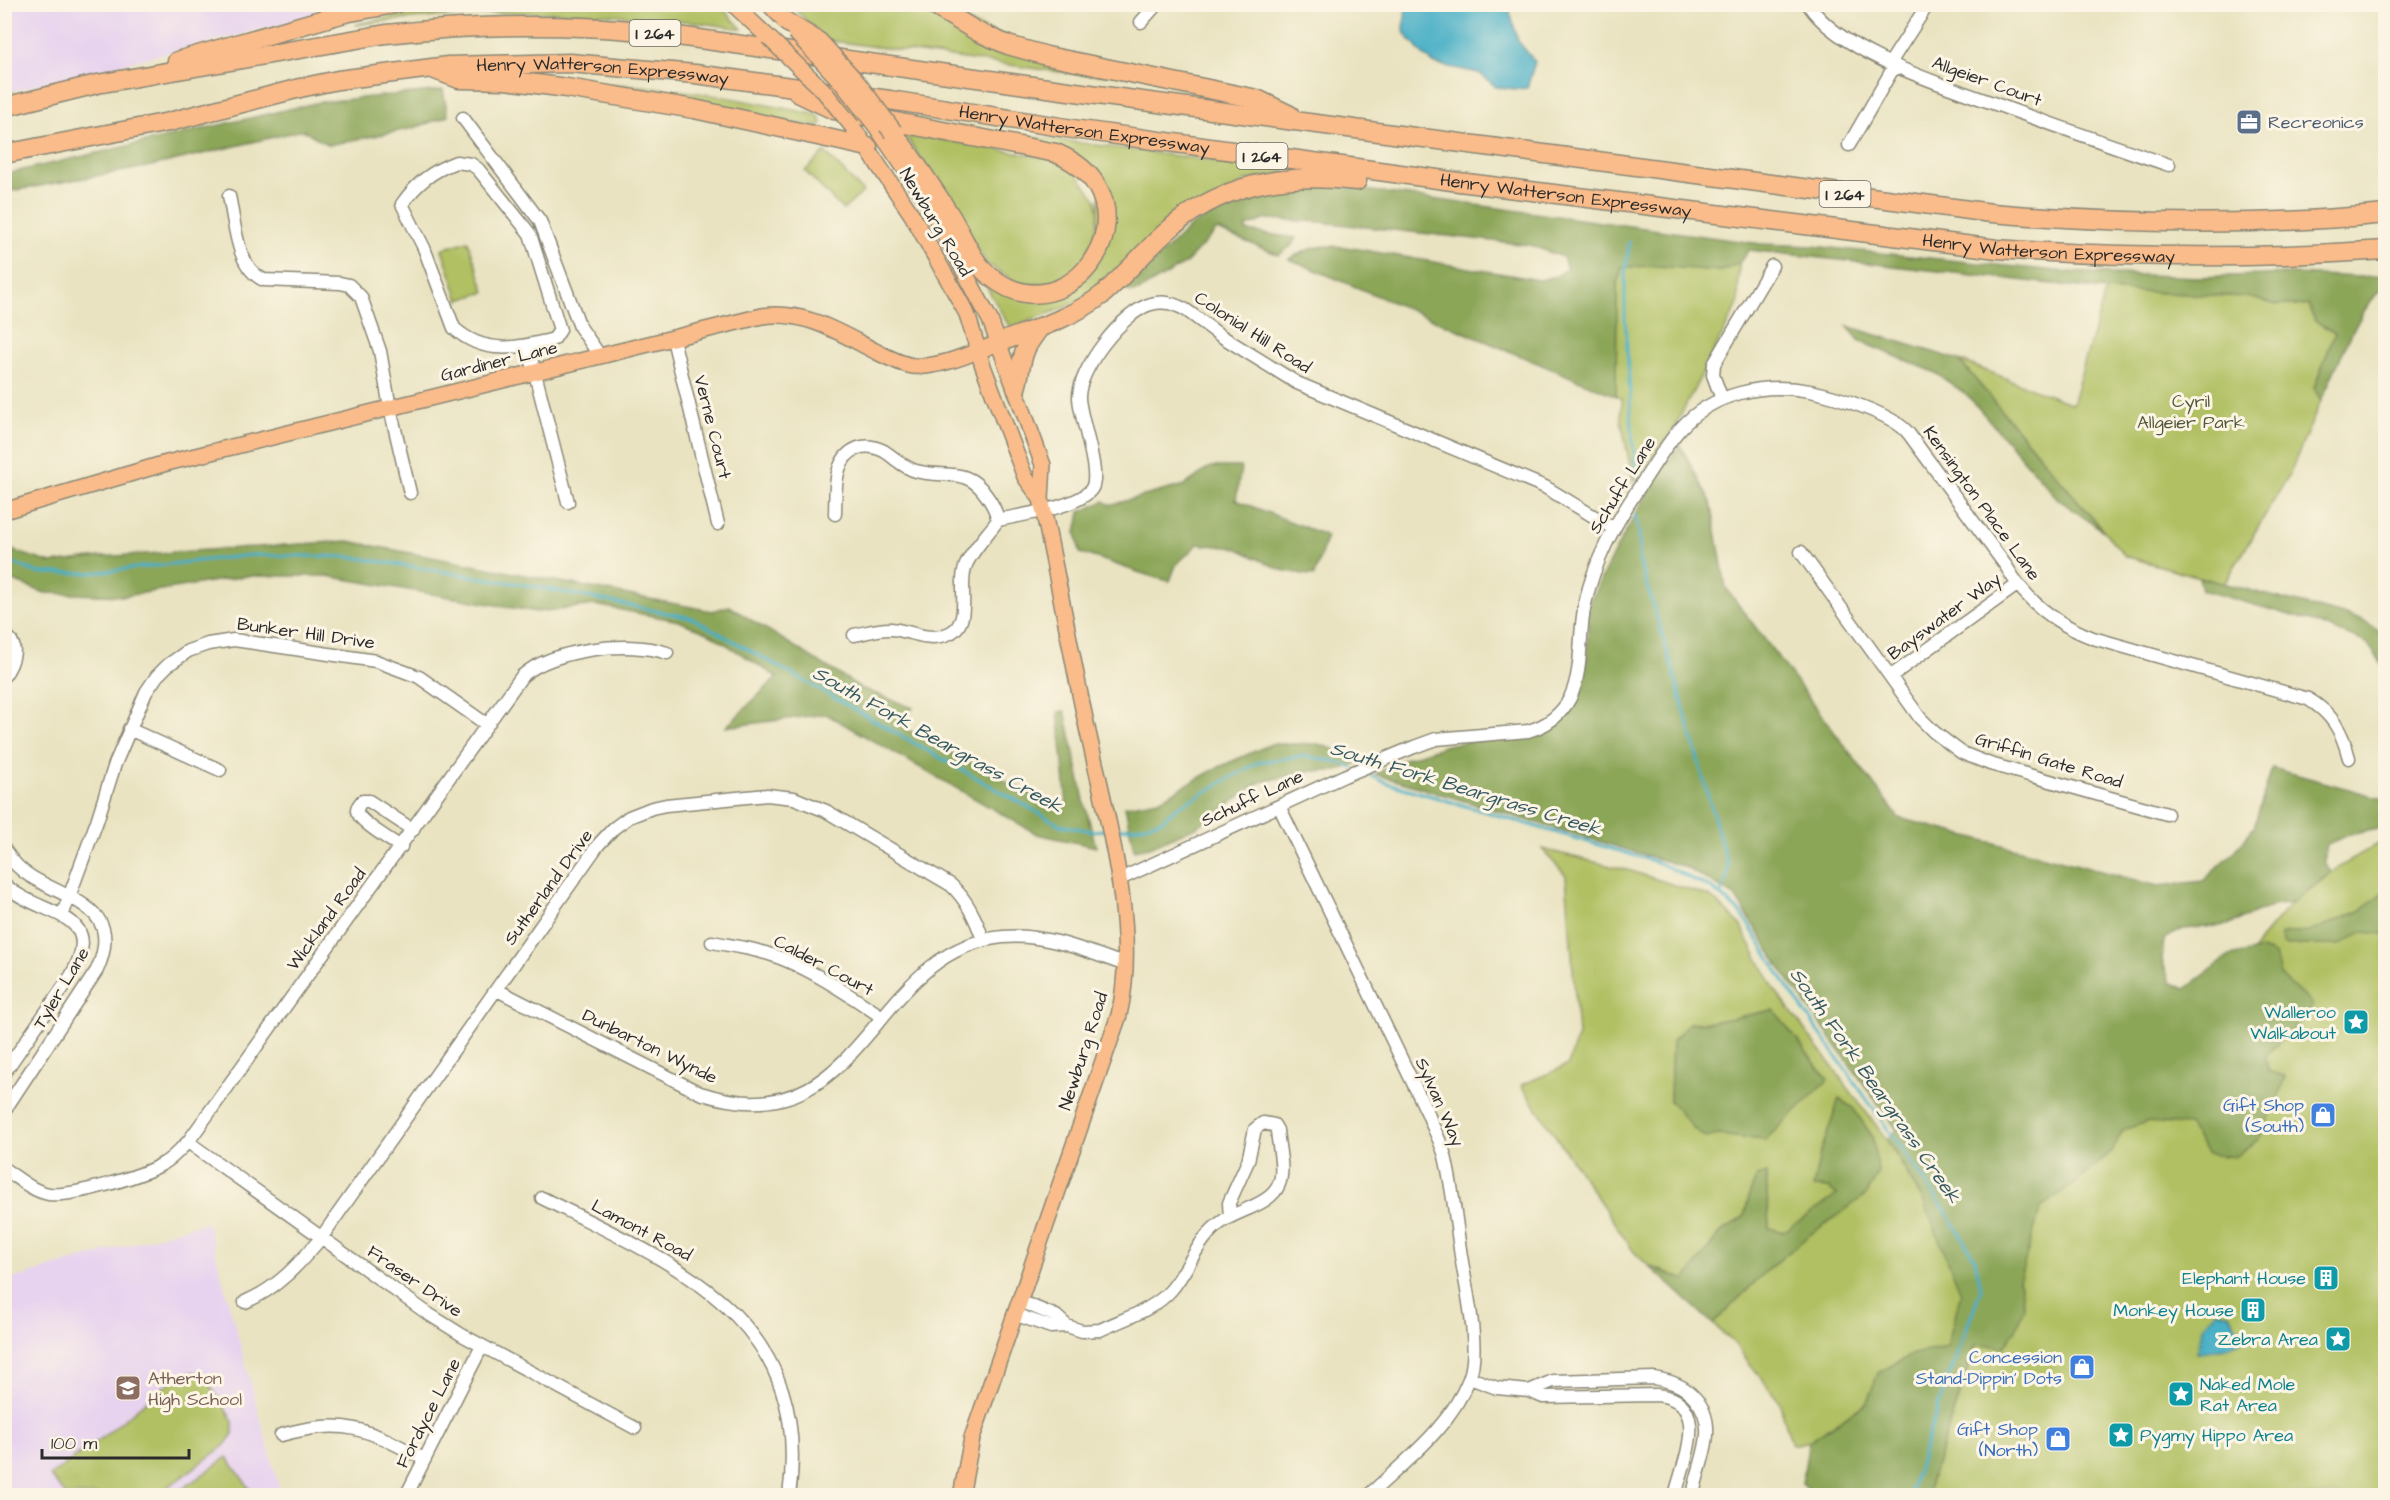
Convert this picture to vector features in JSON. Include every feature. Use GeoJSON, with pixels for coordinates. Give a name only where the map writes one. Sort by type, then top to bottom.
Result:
{"type":"FeatureCollection","features":[{"type":"Feature","properties":{"kind":"highway"},"geometry":{"type":"LineString","coordinates":[[97,84],[345,13],[396,4]]}},
{"type":"Feature","properties":{"kind":"highway"},"geometry":{"type":"LineString","coordinates":[[931,4],[978,32],[1008,45],[1047,56],[1257,99],[1308,123]]}},
{"type":"Feature","properties":{"kind":"highway"},"geometry":{"type":"LineString","coordinates":[[780,85],[834,110],[1045,151],[1068,159],[1082,167],[1100,191],[1104,202],[1106,213],[1104,237],[1094,261],[1077,279],[1055,290],[1030,292],[999,283],[976,261],[951,216],[893,132],[856,84],[819,42],[785,21]]}},
{"type":"Feature","properties":{"kind":"highway","name":"Henry Watterson Expressway"},"geometry":{"type":"LineString","coordinates":[[4,107],[97,84],[386,34],[566,26],[642,31],[1308,123],[1992,213],[2105,221],[2237,223],[2385,214]]}},
{"type":"Feature","properties":{"kind":"highway","name":"Henry Watterson Expressway"},"geometry":{"type":"LineString","coordinates":[[4,154],[169,122],[300,88],[428,68],[480,64],[570,63],[653,69],[780,85],[1073,129],[1459,182],[1985,248],[2187,258],[2385,250]]}},
{"type":"Feature","properties":{"kind":"highway"},"geometry":{"type":"LineString","coordinates":[[428,68],[459,79],[504,80],[567,88],[694,109],[868,147]]}},
{"type":"Feature","properties":{"kind":"highway"},"geometry":{"type":"LineString","coordinates":[[998,343],[1069,314],[1100,296],[1164,234],[1193,212],[1244,188],[1277,179],[1312,177],[1432,190],[1459,182]]}},
{"type":"Feature","properties":{"kind":"highway"},"geometry":{"type":"LineString","coordinates":[[1016,388],[1026,349],[1040,327]]}},
{"type":"Feature","properties":{"kind":"main road","name":"Newburg Road"},"geometry":{"type":"LineString","coordinates":[[733,4],[823,90],[868,147],[912,215],[966,314],[1024,477],[1042,505]]}},
{"type":"Feature","properties":{"kind":"main road","name":"Newburg Road"},"geometry":{"type":"LineString","coordinates":[[769,4],[842,83],[875,125],[939,221],[974,285],[990,320],[1042,465],[1042,505],[1112,848],[1126,932],[1126,964],[1119,1015],[972,1438],[961,1496]]}},
{"type":"Feature","properties":{"kind":"main road","name":"Gardiner Lane"},"geometry":{"type":"LineString","coordinates":[[4,511],[163,464],[762,316],[783,315],[819,323],[887,357],[912,366],[938,364],[998,343]]}},
{"type":"Feature","properties":{"kind":"street"},"geometry":{"type":"LineString","coordinates":[[1141,22],[1157,4]]}},
{"type":"Feature","properties":{"kind":"street","name":"Allgeier Court"},"geometry":{"type":"LineString","coordinates":[[1808,4],[1818,18],[1834,33],[1892,64],[2169,165]]}},
{"type":"Feature","properties":{"kind":"street"},"geometry":{"type":"LineString","coordinates":[[1849,145],[1892,64],[1928,4]]}},
{"type":"Feature","properties":{"kind":"street"},"geometry":{"type":"LineString","coordinates":[[463,118],[540,221],[580,327],[600,356]]}},
{"type":"Feature","properties":{"kind":"street"},"geometry":{"type":"LineString","coordinates":[[456,162],[471,164],[478,169],[530,234],[560,330],[555,339],[528,346],[492,348],[465,337],[454,328],[424,248],[402,204],[416,185],[438,169],[456,162]]}},
{"type":"Feature","properties":{"kind":"street"},"geometry":{"type":"LineString","coordinates":[[229,196],[242,255],[252,272],[258,277],[264,280],[340,283],[349,285],[361,297],[380,351],[390,408],[410,493]]}},
{"type":"Feature","properties":{"kind":"street"},"geometry":{"type":"LineString","coordinates":[[1722,399],[1713,375],[1714,364],[1772,266]]}},
{"type":"Feature","properties":{"kind":"street","name":"Colonial Hill Road"},"geometry":{"type":"LineString","coordinates":[[998,520],[1042,505],[1080,499],[1091,489],[1095,472],[1080,408],[1081,380],[1094,356],[1130,315],[1142,307],[1159,302],[1177,305],[1186,310],[1258,361],[1309,389],[1531,481],[1564,497],[1613,528]]}},
{"type":"Feature","properties":{"kind":"street","name":"Verne Court"},"geometry":{"type":"LineString","coordinates":[[673,339],[718,524]]}},
{"type":"Feature","properties":{"kind":"street"},"geometry":{"type":"LineString","coordinates":[[528,346],[568,502]]}},
{"type":"Feature","properties":{"kind":"street","name":"Kensington Place Lane"},"geometry":{"type":"LineString","coordinates":[[1722,399],[1763,388],[1797,389],[1826,395],[1892,419],[1909,434],[2006,566],[2017,585],[2051,617],[2078,633],[2308,699],[2330,715],[2342,735],[2349,758]]}},
{"type":"Feature","properties":{"kind":"street","name":"Schuff Lane"},"geometry":{"type":"LineString","coordinates":[[1118,880],[1344,776],[1436,739],[1528,731],[1545,724],[1559,713],[1570,698],[1574,687],[1580,658],[1585,603],[1613,528],[1682,427],[1706,408],[1722,399]]}},
{"type":"Feature","properties":{"kind":"street"},"geometry":{"type":"LineString","coordinates":[[835,514],[838,469],[842,461],[854,450],[869,447],[884,451],[915,471],[969,478],[981,486],[996,510],[998,520],[965,567],[962,586],[963,616],[955,629],[939,637],[888,629],[854,634]]}},
{"type":"Feature","properties":{"kind":"street","name":"Griffin Gate Road"},"geometry":{"type":"LineString","coordinates":[[1801,552],[1920,718],[1962,753],[1990,764],[2167,814]]}},
{"type":"Feature","properties":{"kind":"street","name":"Bayswater Way"},"geometry":{"type":"LineString","coordinates":[[1892,676],[2017,585]]}},
{"type":"Feature","properties":{"kind":"street"},"geometry":{"type":"LineString","coordinates":[[4,634],[14,643],[15,650],[9,669],[4,676]]}},
{"type":"Feature","properties":{"kind":"street","name":"Bunker Hill Drive"},"geometry":{"type":"LineString","coordinates":[[62,916],[97,822],[115,764],[151,684],[168,665],[198,647],[234,640],[351,656],[391,665],[438,689],[486,724]]}},
{"type":"Feature","properties":{"kind":"street","name":"Wickland Road"},"geometry":{"type":"LineString","coordinates":[[4,1170],[40,1192],[56,1194],[116,1181],[144,1172],[167,1161],[188,1142],[522,676],[537,664],[565,654],[643,646],[667,653]]}},
{"type":"Feature","properties":{"kind":"street"},"geometry":{"type":"LineString","coordinates":[[129,729],[219,770]]}},
{"type":"Feature","properties":{"kind":"street","name":"Sutherland Drive"},"geometry":{"type":"LineString","coordinates":[[245,1302],[259,1296],[286,1277],[321,1238],[598,845],[624,820],[652,807],[767,795],[794,798],[826,811],[941,878],[965,900],[976,918],[983,940]]}},
{"type":"Feature","properties":{"kind":"street"},"geometry":{"type":"LineString","coordinates":[[401,847],[358,815],[359,804],[362,801],[369,801],[413,830]]}},
{"type":"Feature","properties":{"kind":"street","name":"Sylvan Way"},"geometry":{"type":"LineString","coordinates":[[1279,806],[1428,1114],[1444,1153],[1450,1177],[1471,1324],[1473,1356],[1470,1378]]}},
{"type":"Feature","properties":{"kind":"street","name":"Tyler Lane"},"geometry":{"type":"LineString","coordinates":[[4,849],[13,862],[28,876],[70,896],[94,913],[104,932],[105,950],[98,970],[89,985],[4,1111]]}},
{"type":"Feature","properties":{"kind":"street","name":"Tyler Lane"},"geometry":{"type":"LineString","coordinates":[[4,884],[21,897],[76,925],[83,939],[77,966],[6,1069]]}},
{"type":"Feature","properties":{"kind":"street","name":"Dunbarton Wynde"},"geometry":{"type":"LineString","coordinates":[[497,990],[686,1087],[714,1097],[741,1102],[784,1097],[822,1081],[844,1062],[914,980],[950,953],[983,940],[1009,937],[1035,938],[1058,942],[1126,964]]}},
{"type":"Feature","properties":{"kind":"street","name":"Calder Court"},"geometry":{"type":"LineString","coordinates":[[712,942],[759,951],[784,960],[882,1017]]}},
{"type":"Feature","properties":{"kind":"street"},"geometry":{"type":"LineString","coordinates":[[6,1069],[25,1080]]}},
{"type":"Feature","properties":{"kind":"street"},"geometry":{"type":"LineString","coordinates":[[1016,1308],[1050,1327],[1067,1326],[1082,1331],[1100,1330],[1161,1299],[1172,1289],[1209,1232],[1230,1216],[1265,1200],[1275,1192],[1281,1176],[1277,1130],[1274,1125],[1263,1123],[1255,1129],[1248,1161],[1229,1203],[1230,1216]]}},
{"type":"Feature","properties":{"kind":"street","name":"Fraser Drive"},"geometry":{"type":"LineString","coordinates":[[188,1142],[427,1313],[482,1346],[636,1428]]}},
{"type":"Feature","properties":{"kind":"street","name":"Lamont Road"},"geometry":{"type":"LineString","coordinates":[[542,1198],[677,1267],[722,1302],[747,1328],[775,1371],[785,1398],[790,1431],[789,1496]]}},
{"type":"Feature","properties":{"kind":"street","name":"Fordyce Lane"},"geometry":{"type":"LineString","coordinates":[[406,1496],[482,1346]]}},
{"type":"Feature","properties":{"kind":"street"},"geometry":{"type":"LineString","coordinates":[[1368,1496],[1439,1430],[1470,1378],[1497,1388],[1529,1391],[1543,1397],[1664,1396],[1677,1403],[1687,1415],[1691,1438],[1675,1496]]}},
{"type":"Feature","properties":{"kind":"street"},"geometry":{"type":"LineString","coordinates":[[1529,1391],[1553,1381],[1654,1378],[1675,1383],[1693,1395],[1704,1411],[1708,1432],[1693,1496]]}},
{"type":"Feature","properties":{"kind":"street"},"geometry":{"type":"LineString","coordinates":[[281,1435],[308,1428],[347,1426],[376,1434],[424,1460]]}},
{"type":"Feature","properties":{"kind":"street"},"geometry":{"type":"LineString","coordinates":[[1687,1452],[1703,1456]]}},
{"type":"Feature","properties":{"kind":"shaded area"},"geometry":{"type":"Polygon","coordinates":[[[5,4],[360,5],[5,93],[5,4]]]}},
{"type":"Feature","properties":{"kind":"shaded area","name":"Atherton High School"},"geometry":{"type":"Polygon","coordinates":[[[207,1222],[281,1495],[5,1496],[5,1281],[207,1222]]]}},
{"type":"Feature","properties":{"kind":"green space"},"geometry":{"type":"Polygon","coordinates":[[[478,5],[719,5],[742,29],[645,17],[549,13],[501,13],[404,19],[356,25],[434,8],[478,5]]]}},
{"type":"Feature","properties":{"kind":"green space"},"geometry":{"type":"Polygon","coordinates":[[[791,5],[923,5],[1106,75],[1060,72],[825,40],[791,5]]]}},
{"type":"Feature","properties":{"kind":"green space"},"geometry":{"type":"Polygon","coordinates":[[[611,84],[689,91],[740,100],[818,115],[822,123],[818,127],[592,85],[611,84]]]}},
{"type":"Feature","properties":{"kind":"green space"},"geometry":{"type":"Polygon","coordinates":[[[443,90],[448,116],[414,128],[329,145],[303,130],[147,167],[5,192],[5,174],[320,102],[443,90]]]}},
{"type":"Feature","properties":{"kind":"green space"},"geometry":{"type":"Polygon","coordinates":[[[904,133],[1048,158],[1075,171],[1097,201],[1099,226],[1080,268],[1051,284],[1019,284],[987,264],[904,133]]]}},
{"type":"Feature","properties":{"kind":"green space"},"geometry":{"type":"Polygon","coordinates":[[[1005,135],[1038,137],[1286,171],[1286,173],[1247,180],[1092,292],[1066,307],[1016,326],[1009,326],[981,277],[1003,291],[1090,275],[1102,184],[1005,135]]]}},
{"type":"Feature","properties":{"kind":"green space"},"geometry":{"type":"Polygon","coordinates":[[[825,152],[863,192],[843,210],[805,171],[825,152]]]}},
{"type":"Feature","properties":{"kind":"green space"},"geometry":{"type":"Polygon","coordinates":[[[1322,184],[1761,244],[1812,246],[2066,272],[2197,277],[2295,274],[2360,277],[2386,275],[2385,287],[2366,307],[2357,322],[2321,401],[2314,388],[2335,333],[2314,320],[2309,305],[2277,305],[2249,297],[2106,290],[1749,250],[1739,263],[1721,271],[1657,266],[1622,267],[1617,284],[1616,396],[1289,259],[1316,247],[1336,246],[1539,280],[1557,276],[1567,269],[1563,257],[1530,245],[1320,222],[1267,219],[1246,227],[1246,231],[1296,238],[1291,246],[1279,255],[1217,230],[1186,263],[1139,291],[1125,290],[1189,227],[1241,198],[1290,186],[1322,184]]]}},
{"type":"Feature","properties":{"kind":"green space"},"geometry":{"type":"Polygon","coordinates":[[[468,241],[485,292],[459,300],[442,249],[468,241]]]}},
{"type":"Feature","properties":{"kind":"green space"},"geometry":{"type":"Polygon","coordinates":[[[1739,263],[1738,304],[1672,432],[1633,481],[1621,420],[1622,399],[1616,396],[1617,284],[1622,267],[1657,266],[1721,271],[1739,263]]]}},
{"type":"Feature","properties":{"kind":"green space","name":"Cyril Allgeier Park"},"geometry":{"type":"Polygon","coordinates":[[[2106,290],[2249,297],[2277,305],[2309,305],[2314,320],[2335,333],[2314,388],[2321,401],[2289,475],[2224,584],[2125,556],[1959,360],[2072,404],[2106,290]]]}},
{"type":"Feature","properties":{"kind":"green space"},"geometry":{"type":"Polygon","coordinates":[[[1847,326],[1959,360],[2103,531],[2058,499],[1967,395],[1934,372],[1861,342],[1847,326]]]}},
{"type":"Feature","properties":{"kind":"green space"},"geometry":{"type":"Polygon","coordinates":[[[1680,445],[1711,502],[1726,588],[1899,818],[2158,886],[2203,881],[2236,850],[2254,827],[2272,768],[2385,799],[2386,823],[2378,829],[2349,835],[2327,844],[2324,862],[2331,872],[2293,903],[2272,906],[2228,925],[2183,929],[2164,939],[2162,960],[2170,982],[2185,989],[2230,956],[2262,949],[2275,954],[2280,975],[2313,1005],[2304,1018],[2266,1057],[2268,1071],[2285,1076],[2279,1096],[2259,1139],[2236,1157],[2208,1154],[2188,1125],[2146,1122],[2123,1130],[2112,1151],[2080,1180],[2041,1207],[2019,1281],[2024,1307],[2016,1329],[2004,1347],[1975,1345],[1926,1495],[1827,1495],[1810,1491],[1802,1483],[1809,1441],[1867,1403],[1878,1373],[1911,1355],[1947,1347],[1961,1293],[1923,1200],[1887,1140],[1897,1130],[1785,975],[1735,896],[1685,867],[1375,774],[1405,759],[1447,745],[1483,739],[1529,738],[1558,726],[1575,704],[1587,655],[1589,603],[1653,483],[1680,445]]]}},
{"type":"Feature","properties":{"kind":"green space"},"geometry":{"type":"Polygon","coordinates":[[[1210,467],[1241,467],[1236,500],[1327,536],[1314,576],[1281,570],[1236,548],[1198,544],[1176,565],[1170,581],[1080,553],[1076,533],[1080,512],[1104,501],[1110,505],[1185,485],[1210,467]]]}},
{"type":"Feature","properties":{"kind":"green space"},"geometry":{"type":"Polygon","coordinates":[[[348,541],[712,611],[729,606],[861,688],[913,708],[903,717],[908,730],[1059,809],[1067,805],[1058,712],[1065,711],[1096,847],[1037,834],[826,714],[726,727],[777,677],[712,635],[679,621],[595,605],[537,612],[327,576],[247,576],[125,596],[45,593],[5,578],[5,548],[51,563],[100,557],[348,541]]]}},
{"type":"Feature","properties":{"kind":"green space"},"geometry":{"type":"Polygon","coordinates":[[[2199,577],[2363,620],[2385,636],[2385,668],[2367,643],[2317,623],[2202,590],[2199,577]]]}},
{"type":"Feature","properties":{"kind":"green space"},"geometry":{"type":"Polygon","coordinates":[[[1271,744],[1318,744],[1366,760],[1337,771],[1312,771],[1260,782],[1198,826],[1150,847],[1134,850],[1125,806],[1159,800],[1217,768],[1271,744]]]}},
{"type":"Feature","properties":{"kind":"green space"},"geometry":{"type":"Polygon","coordinates":[[[2385,840],[2385,1495],[1926,1496],[2043,1139],[2235,982],[2259,941],[2288,907],[2341,865],[2385,840]]]}},
{"type":"Feature","properties":{"kind":"green space"},"geometry":{"type":"Polygon","coordinates":[[[1542,849],[1631,871],[1711,897],[1739,923],[1775,990],[1887,1140],[1923,1200],[1962,1293],[1947,1347],[1911,1355],[1878,1373],[1867,1403],[1809,1441],[1792,1445],[1779,1401],[1734,1343],[1713,1324],[1765,1272],[1808,1236],[1867,1194],[1878,1173],[1872,1136],[1853,1108],[1839,1100],[1820,1155],[1814,1186],[1829,1188],[1838,1195],[1812,1215],[1784,1232],[1769,1228],[1766,1175],[1757,1176],[1744,1217],[1721,1232],[1685,1280],[1649,1266],[1634,1252],[1521,1085],[1568,1065],[1578,1035],[1566,876],[1542,849]],[[1774,1010],[1712,1022],[1689,1023],[1672,1042],[1670,1101],[1718,1135],[1765,1140],[1774,1010]]]}},
{"type":"Feature","properties":{"kind":"green space"},"geometry":{"type":"Polygon","coordinates":[[[2385,890],[2385,934],[2362,932],[2339,945],[2284,945],[2280,934],[2309,932],[2360,911],[2385,890]]]}},
{"type":"Feature","properties":{"kind":"green space"},"geometry":{"type":"Polygon","coordinates":[[[1774,1010],[1828,1080],[1765,1140],[1718,1135],[1706,1138],[1694,1129],[1670,1101],[1672,1042],[1689,1023],[1712,1022],[1774,1010]]]}},
{"type":"Feature","properties":{"kind":"green space"},"geometry":{"type":"Polygon","coordinates":[[[1839,1099],[1853,1108],[1872,1136],[1878,1173],[1867,1194],[1808,1236],[1765,1272],[1713,1324],[1649,1266],[1685,1280],[1721,1232],[1744,1217],[1757,1176],[1766,1174],[1769,1228],[1784,1232],[1837,1195],[1829,1188],[1813,1187],[1820,1155],[1839,1099]]]}},
{"type":"Feature","properties":{"kind":"green space"},"geometry":{"type":"Polygon","coordinates":[[[195,1372],[208,1382],[233,1421],[233,1434],[224,1446],[157,1495],[66,1495],[50,1476],[103,1437],[162,1388],[182,1374],[195,1372]]]}},
{"type":"Feature","properties":{"kind":"green space"},"geometry":{"type":"Polygon","coordinates":[[[227,1457],[254,1495],[174,1495],[227,1457]]]}},
{"type":"Feature","properties":{"kind":"water"},"geometry":{"type":"Polygon","coordinates":[[[1406,5],[1508,5],[1518,41],[1535,62],[1527,88],[1496,87],[1479,73],[1435,64],[1422,54],[1404,31],[1406,5]]]}},
{"type":"Feature","properties":{"kind":"water"},"geometry":{"type":"Polygon","coordinates":[[[2217,1311],[2230,1314],[2244,1340],[2226,1348],[2196,1353],[2204,1325],[2217,1311]]]}},
{"type":"Feature","properties":{"kind":"waterway"},"geometry":{"type":"LineString","coordinates":[[1629,242],[1625,277],[1625,317],[1635,475]]}},
{"type":"Feature","properties":{"kind":"waterway"},"geometry":{"type":"LineString","coordinates":[[1635,515],[1639,532],[1640,563],[1673,670],[1728,867],[1726,881],[1720,895]]}},
{"type":"Feature","properties":{"kind":"waterway","name":"South Fork Beargrass Creek"},"geometry":{"type":"LineString","coordinates":[[4,559],[38,573],[90,573],[252,555],[352,557],[532,586],[692,618],[1060,825],[1092,831],[1105,830]]}},
{"type":"Feature","properties":{"kind":"waterway","name":"South Fork Beargrass Creek"},"geometry":{"type":"LineString","coordinates":[[1115,829],[1161,821],[1176,808],[1259,762],[1303,756],[1338,762],[1353,768]]}},
{"type":"Feature","properties":{"kind":"waterway","name":"South Fork Beargrass Creek"},"geometry":{"type":"LineString","coordinates":[[1362,772],[1387,783],[1657,862],[1713,889],[1742,914],[1788,988],[1946,1211],[1975,1259],[1981,1289],[1939,1404],[1909,1496]]}},
{"type":"Feature","properties":{"kind":"place","name":"Recreonics"},"geometry":{"type":"Point","coordinates":[2249,122]}},
{"type":"Feature","properties":{"kind":"place","name":"Walleroo Walkabout"},"geometry":{"type":"Point","coordinates":[2356,1022]}},
{"type":"Feature","properties":{"kind":"place","name":"Gift Shop (South)"},"geometry":{"type":"Point","coordinates":[2323,1115]}},
{"type":"Feature","properties":{"kind":"place","name":"Elephant House"},"geometry":{"type":"Point","coordinates":[2326,1278]}},
{"type":"Feature","properties":{"kind":"place","name":"Monkey House"},"geometry":{"type":"Point","coordinates":[2253,1310]}},
{"type":"Feature","properties":{"kind":"place","name":"Zebra Area"},"geometry":{"type":"Point","coordinates":[2338,1339]}},
{"type":"Feature","properties":{"kind":"place","name":"Concession Stand-Dippin' Dots"},"geometry":{"type":"Point","coordinates":[2082,1367]}},
{"type":"Feature","properties":{"kind":"place","name":"Atherton High School"},"geometry":{"type":"Point","coordinates":[128,1388]}},
{"type":"Feature","properties":{"kind":"place","name":"Naked Mole Rat Area"},"geometry":{"type":"Point","coordinates":[2181,1394]}},
{"type":"Feature","properties":{"kind":"place","name":"Pygmy Hippo Area"},"geometry":{"type":"Point","coordinates":[2121,1435]}},
{"type":"Feature","properties":{"kind":"place","name":"Gift Shop (North)"},"geometry":{"type":"Point","coordinates":[2058,1439]}}]}
